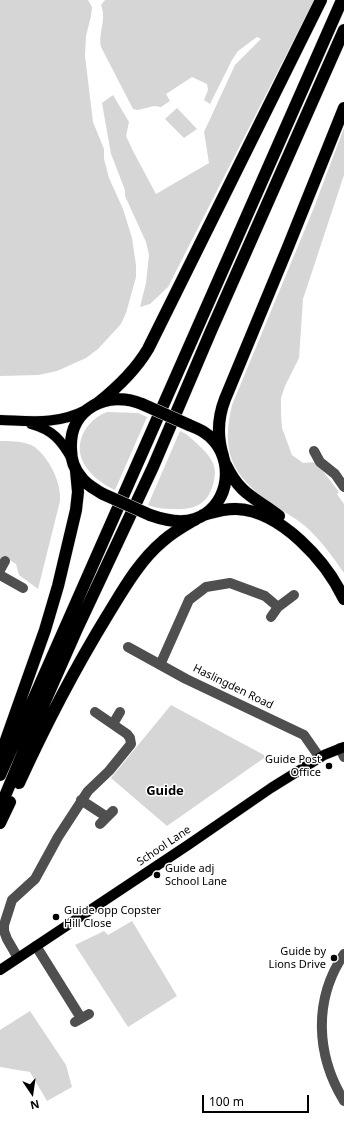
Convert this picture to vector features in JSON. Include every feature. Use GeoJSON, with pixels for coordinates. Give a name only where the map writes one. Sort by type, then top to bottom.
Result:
{"type":"FeatureCollection","features":[{"type":"Feature","properties":{"kind":"highway"},"geometry":{"type":"LineString","coordinates":[[0,758],[45,630],[58,586],[76,510],[78,492],[71,443],[72,432],[82,415],[129,376],[148,349],[321,0]]}},
{"type":"Feature","properties":{"kind":"highway"},"geometry":{"type":"LineString","coordinates":[[0,775],[342,0]]}},
{"type":"Feature","properties":{"kind":"highway"},"geometry":{"type":"LineString","coordinates":[[0,808],[73,638],[153,467],[214,324],[344,30]]}},
{"type":"Feature","properties":{"kind":"highway"},"geometry":{"type":"LineString","coordinates":[[0,823],[50,716],[89,645],[126,585],[146,559],[162,542],[200,517],[214,505],[222,493],[226,479],[225,460],[220,445],[220,413],[344,108]]}},
{"type":"Feature","properties":{"kind":"highway"},"geometry":{"type":"LineString","coordinates":[[93,406],[121,398],[134,400],[200,429],[212,438],[219,447],[234,480],[245,492],[277,514],[312,544],[335,571],[344,586]]}},
{"type":"Feature","properties":{"kind":"highway"},"geometry":{"type":"LineString","coordinates":[[74,466],[85,482],[103,494],[150,515],[168,521],[185,521],[221,510],[235,509],[251,511],[277,523],[296,537],[316,556],[331,576],[344,599]]}},
{"type":"Feature","properties":{"kind":"main road"},"geometry":{"type":"LineString","coordinates":[[0,420],[26,422],[58,420],[74,416],[93,406]]}},
{"type":"Feature","properties":{"kind":"main road"},"geometry":{"type":"LineString","coordinates":[[26,422],[44,428],[61,441],[74,466]]}},
{"type":"Feature","properties":{"kind":"main road","name":"School Lane"},"geometry":{"type":"LineString","coordinates":[[0,970],[271,788],[320,758],[343,751]]}},
{"type":"Feature","properties":{"kind":"street"},"geometry":{"type":"LineString","coordinates":[[314,451],[320,462],[340,471],[344,487]]}},
{"type":"Feature","properties":{"kind":"street"},"geometry":{"type":"LineString","coordinates":[[0,575],[22,588]]}},
{"type":"Feature","properties":{"kind":"street"},"geometry":{"type":"LineString","coordinates":[[160,665],[189,600],[206,586],[230,583],[265,596],[278,607]]}},
{"type":"Feature","properties":{"kind":"street"},"geometry":{"type":"LineString","coordinates":[[271,617],[278,607],[294,595]]}},
{"type":"Feature","properties":{"kind":"street","name":"Haslingden Road"},"geometry":{"type":"LineString","coordinates":[[128,647],[160,665],[304,735],[320,758]]}},
{"type":"Feature","properties":{"kind":"street"},"geometry":{"type":"LineString","coordinates":[[18,958],[7,939],[4,930],[10,904],[14,897],[34,880],[81,800],[130,747],[131,741],[128,736],[95,712]]}},
{"type":"Feature","properties":{"kind":"street"},"geometry":{"type":"LineString","coordinates":[[113,724],[120,712]]}},
{"type":"Feature","properties":{"kind":"street"},"geometry":{"type":"LineString","coordinates":[[81,800],[107,817]]}},
{"type":"Feature","properties":{"kind":"street"},"geometry":{"type":"LineString","coordinates":[[36,946],[82,1018]]}},
{"type":"Feature","properties":{"kind":"street"},"geometry":{"type":"LineString","coordinates":[[344,954],[329,982],[323,1002],[321,1024],[324,1050],[329,1071],[344,1101]]}},
{"type":"Feature","properties":{"kind":"shaded area"},"geometry":{"type":"Polygon","coordinates":[[[0,0],[88,0],[92,7],[86,36],[85,56],[93,122],[104,149],[104,159],[109,178],[123,209],[132,238],[136,265],[136,277],[126,313],[121,324],[98,349],[86,358],[57,371],[38,375],[0,376],[0,0]]]}},
{"type":"Feature","properties":{"kind":"shaded area"},"geometry":{"type":"Polygon","coordinates":[[[105,0],[314,0],[168,287],[150,304],[140,307],[146,283],[149,255],[146,242],[125,196],[125,190],[111,154],[102,103],[113,95],[129,122],[126,136],[156,194],[209,163],[204,132],[235,65],[261,39],[257,37],[238,51],[210,104],[204,100],[208,90],[207,84],[192,77],[166,94],[170,101],[161,107],[154,106],[138,110],[133,109],[101,47],[100,42],[103,10],[101,5],[105,0]]]}},
{"type":"Feature","properties":{"kind":"shaded area"},"geometry":{"type":"Polygon","coordinates":[[[177,108],[197,129],[184,138],[165,119],[177,108]]]}},
{"type":"Feature","properties":{"kind":"shaded area"},"geometry":{"type":"Polygon","coordinates":[[[344,128],[344,175],[303,299],[299,358],[285,386],[281,398],[281,414],[282,428],[292,455],[303,463],[316,462],[339,492],[337,494],[344,504],[344,573],[316,536],[305,526],[256,492],[246,482],[232,460],[228,436],[232,405],[313,210],[344,128]]]}},
{"type":"Feature","properties":{"kind":"shaded area"},"geometry":{"type":"Polygon","coordinates":[[[107,412],[138,413],[147,417],[115,490],[101,482],[93,475],[83,462],[80,454],[81,439],[88,425],[100,415],[107,412]]]}},
{"type":"Feature","properties":{"kind":"shaded area"},"geometry":{"type":"Polygon","coordinates":[[[180,431],[186,434],[201,447],[213,463],[215,468],[215,477],[210,492],[203,502],[186,509],[166,509],[148,505],[180,431]]]}},
{"type":"Feature","properties":{"kind":"shaded area"},"geometry":{"type":"Polygon","coordinates":[[[0,441],[24,443],[36,448],[41,452],[53,470],[58,482],[60,501],[38,589],[19,575],[16,564],[3,556],[0,561],[0,441]]]}},
{"type":"Feature","properties":{"kind":"shaded area"},"geometry":{"type":"Polygon","coordinates":[[[171,705],[264,755],[264,758],[167,826],[111,778],[171,705]]]}},
{"type":"Feature","properties":{"kind":"shaded area"},"geometry":{"type":"Polygon","coordinates":[[[132,921],[177,996],[128,1027],[75,945],[104,931],[108,935],[132,921]]]}},
{"type":"Feature","properties":{"kind":"shaded area"},"geometry":{"type":"Polygon","coordinates":[[[30,1011],[66,1065],[72,1087],[47,1101],[30,1072],[0,1067],[0,1030],[30,1011]]]}},
{"type":"Feature","properties":{"kind":"place","name":"Guide Post Office"},"geometry":{"type":"Point","coordinates":[329,766]}},
{"type":"Feature","properties":{"kind":"place","name":"Guide adj School Lane"},"geometry":{"type":"Point","coordinates":[157,875]}},
{"type":"Feature","properties":{"kind":"place","name":"Guide opp Copster Hill Close"},"geometry":{"type":"Point","coordinates":[56,917]}},
{"type":"Feature","properties":{"kind":"place","name":"Guide by Lions Drive"},"geometry":{"type":"Point","coordinates":[334,958]}},
{"type":"Feature","properties":{"kind":"district","name":"Guide"},"geometry":{"type":"Point","coordinates":[165,791]}}]}
